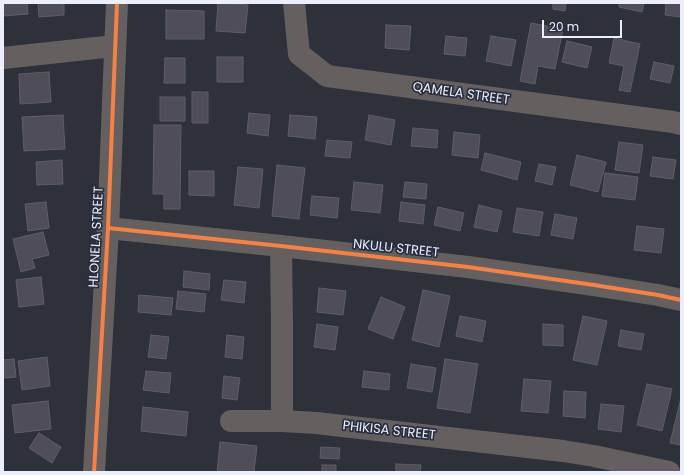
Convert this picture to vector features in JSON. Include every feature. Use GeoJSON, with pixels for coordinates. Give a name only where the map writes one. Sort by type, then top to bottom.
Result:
{"type":"FeatureCollection","features":[{"type":"Feature","properties":{"kind":"street","name":"HLONELA STREET"},"geometry":{"type":"LineString","coordinates":[[94,472],[108,228],[114,46],[117,3]]}},
{"type":"Feature","properties":{"kind":"street","name":"QAMELA STREET"},"geometry":{"type":"LineString","coordinates":[[294,3],[299,54],[327,76],[681,124]]}},
{"type":"Feature","properties":{"kind":"street"},"geometry":{"type":"LineString","coordinates":[[3,58],[114,46]]}},
{"type":"Feature","properties":{"kind":"street","name":"NKULU STREET"},"geometry":{"type":"LineString","coordinates":[[108,228],[468,267],[594,285],[681,300]]}},
{"type":"Feature","properties":{"kind":"street"},"geometry":{"type":"LineString","coordinates":[[281,246],[282,421]]}},
{"type":"Feature","properties":{"kind":"street","name":"PHIKISA STREET"},"geometry":{"type":"LineString","coordinates":[[231,422],[282,421],[316,423],[562,451],[594,456],[669,472]]}},
{"type":"Feature","properties":{"kind":"building"},"geometry":{"type":"Polygon","coordinates":[[[3,3],[27,3],[28,14],[4,16],[3,3]]]}},
{"type":"Feature","properties":{"kind":"building"},"geometry":{"type":"Polygon","coordinates":[[[38,3],[64,3],[64,15],[39,17],[38,3]]]}},
{"type":"Feature","properties":{"kind":"building"},"geometry":{"type":"Polygon","coordinates":[[[218,3],[248,5],[245,33],[216,31],[218,3]]]}},
{"type":"Feature","properties":{"kind":"building"},"geometry":{"type":"Polygon","coordinates":[[[553,3],[566,3],[565,11],[553,9],[553,3]]]}},
{"type":"Feature","properties":{"kind":"building"},"geometry":{"type":"Polygon","coordinates":[[[619,3],[644,3],[642,12],[619,7],[619,3]]]}},
{"type":"Feature","properties":{"kind":"building"},"geometry":{"type":"Polygon","coordinates":[[[666,3],[681,3],[681,17],[665,15],[666,3]]]}},
{"type":"Feature","properties":{"kind":"building"},"geometry":{"type":"Polygon","coordinates":[[[166,10],[204,11],[204,39],[166,39],[166,10]]]}},
{"type":"Feature","properties":{"kind":"building"},"geometry":{"type":"Polygon","coordinates":[[[531,23],[563,29],[555,69],[538,66],[535,84],[520,81],[531,23]]]}},
{"type":"Feature","properties":{"kind":"building"},"geometry":{"type":"Polygon","coordinates":[[[386,25],[411,26],[409,50],[385,48],[386,25]]]}},
{"type":"Feature","properties":{"kind":"building"},"geometry":{"type":"Polygon","coordinates":[[[446,36],[467,38],[465,56],[444,54],[446,36]]]}},
{"type":"Feature","properties":{"kind":"building"},"geometry":{"type":"Polygon","coordinates":[[[491,36],[516,40],[511,66],[486,61],[491,36]]]}},
{"type":"Feature","properties":{"kind":"building"},"geometry":{"type":"Polygon","coordinates":[[[614,38],[640,44],[630,92],[619,90],[624,66],[609,63],[614,38]]]}},
{"type":"Feature","properties":{"kind":"building"},"geometry":{"type":"Polygon","coordinates":[[[567,41],[592,47],[587,68],[562,62],[567,41]]]}},
{"type":"Feature","properties":{"kind":"building"},"geometry":{"type":"Polygon","coordinates":[[[217,57],[243,57],[243,82],[217,82],[217,57]]]}},
{"type":"Feature","properties":{"kind":"building"},"geometry":{"type":"Polygon","coordinates":[[[165,58],[185,58],[185,83],[164,83],[165,58]]]}},
{"type":"Feature","properties":{"kind":"building"},"geometry":{"type":"Polygon","coordinates":[[[654,62],[674,66],[670,83],[650,79],[654,62]]]}},
{"type":"Feature","properties":{"kind":"building"},"geometry":{"type":"Polygon","coordinates":[[[49,72],[51,102],[20,104],[19,74],[49,72]]]}},
{"type":"Feature","properties":{"kind":"building"},"geometry":{"type":"Polygon","coordinates":[[[192,92],[208,92],[208,123],[192,123],[192,92]]]}},
{"type":"Feature","properties":{"kind":"building"},"geometry":{"type":"Polygon","coordinates":[[[160,97],[185,97],[185,121],[160,121],[160,97]]]}},
{"type":"Feature","properties":{"kind":"building"},"geometry":{"type":"Polygon","coordinates":[[[249,113],[270,115],[268,136],[247,133],[249,113]]]}},
{"type":"Feature","properties":{"kind":"building"},"geometry":{"type":"Polygon","coordinates":[[[63,115],[65,149],[24,151],[22,117],[63,115]]]}},
{"type":"Feature","properties":{"kind":"building"},"geometry":{"type":"Polygon","coordinates":[[[290,115],[317,117],[315,139],[288,136],[290,115]]]}},
{"type":"Feature","properties":{"kind":"building"},"geometry":{"type":"Polygon","coordinates":[[[369,115],[395,120],[391,145],[365,140],[369,115]]]}},
{"type":"Feature","properties":{"kind":"building"},"geometry":{"type":"Polygon","coordinates":[[[154,125],[181,125],[180,209],[164,209],[164,194],[153,194],[154,125]]]}},
{"type":"Feature","properties":{"kind":"building"},"geometry":{"type":"Polygon","coordinates":[[[413,128],[438,130],[437,148],[411,146],[413,128]]]}},
{"type":"Feature","properties":{"kind":"building"},"geometry":{"type":"Polygon","coordinates":[[[454,132],[480,135],[478,158],[452,155],[454,132]]]}},
{"type":"Feature","properties":{"kind":"building"},"geometry":{"type":"Polygon","coordinates":[[[327,140],[352,142],[350,158],[325,156],[327,140]]]}},
{"type":"Feature","properties":{"kind":"building"},"geometry":{"type":"Polygon","coordinates":[[[619,142],[643,145],[639,173],[615,170],[619,142]]]}},
{"type":"Feature","properties":{"kind":"building"},"geometry":{"type":"Polygon","coordinates":[[[485,153],[521,162],[517,180],[481,170],[485,153]]]}},
{"type":"Feature","properties":{"kind":"building"},"geometry":{"type":"Polygon","coordinates":[[[577,155],[606,162],[598,192],[570,185],[577,155]]]}},
{"type":"Feature","properties":{"kind":"building"},"geometry":{"type":"Polygon","coordinates":[[[653,157],[676,160],[673,179],[650,176],[653,157]]]}},
{"type":"Feature","properties":{"kind":"building"},"geometry":{"type":"Polygon","coordinates":[[[62,160],[63,184],[37,185],[36,162],[62,160]]]}},
{"type":"Feature","properties":{"kind":"building"},"geometry":{"type":"Polygon","coordinates":[[[539,164],[556,167],[552,185],[535,181],[539,164]]]}},
{"type":"Feature","properties":{"kind":"building"},"geometry":{"type":"Polygon","coordinates":[[[277,165],[305,168],[299,219],[272,216],[277,165]]]}},
{"type":"Feature","properties":{"kind":"building"},"geometry":{"type":"Polygon","coordinates":[[[238,167],[263,169],[259,208],[234,205],[238,167]]]}},
{"type":"Feature","properties":{"kind":"building"},"geometry":{"type":"Polygon","coordinates":[[[189,171],[214,171],[214,196],[189,195],[189,171]]]}},
{"type":"Feature","properties":{"kind":"building"},"geometry":{"type":"Polygon","coordinates":[[[605,173],[638,177],[635,200],[602,196],[605,173]]]}},
{"type":"Feature","properties":{"kind":"building"},"geometry":{"type":"Polygon","coordinates":[[[354,182],[383,185],[380,213],[351,210],[354,182]]]}},
{"type":"Feature","properties":{"kind":"building"},"geometry":{"type":"Polygon","coordinates":[[[405,182],[427,184],[426,199],[403,197],[405,182]]]}},
{"type":"Feature","properties":{"kind":"building"},"geometry":{"type":"Polygon","coordinates":[[[312,196],[339,198],[337,218],[310,215],[312,196]]]}},
{"type":"Feature","properties":{"kind":"building"},"geometry":{"type":"Polygon","coordinates":[[[46,202],[49,228],[28,231],[25,204],[46,202]]]}},
{"type":"Feature","properties":{"kind":"building"},"geometry":{"type":"Polygon","coordinates":[[[401,202],[425,205],[423,224],[399,221],[401,202]]]}},
{"type":"Feature","properties":{"kind":"building"},"geometry":{"type":"Polygon","coordinates":[[[479,205],[502,211],[497,232],[474,227],[479,205]]]}},
{"type":"Feature","properties":{"kind":"building"},"geometry":{"type":"Polygon","coordinates":[[[438,207],[464,213],[460,231],[434,225],[438,207]]]}},
{"type":"Feature","properties":{"kind":"building"},"geometry":{"type":"Polygon","coordinates":[[[517,208],[543,212],[539,236],[513,232],[517,208]]]}},
{"type":"Feature","properties":{"kind":"building"},"geometry":{"type":"Polygon","coordinates":[[[555,214],[577,218],[573,239],[551,235],[555,214]]]}},
{"type":"Feature","properties":{"kind":"building"},"geometry":{"type":"Polygon","coordinates":[[[637,226],[664,229],[661,253],[634,250],[637,226]]]}},
{"type":"Feature","properties":{"kind":"building"},"geometry":{"type":"Polygon","coordinates":[[[43,232],[49,255],[32,259],[35,268],[21,272],[13,239],[43,232]]]}},
{"type":"Feature","properties":{"kind":"building"},"geometry":{"type":"Polygon","coordinates":[[[184,271],[210,274],[209,290],[183,287],[184,271]]]}},
{"type":"Feature","properties":{"kind":"building"},"geometry":{"type":"Polygon","coordinates":[[[41,277],[44,304],[19,307],[16,280],[41,277]]]}},
{"type":"Feature","properties":{"kind":"building"},"geometry":{"type":"Polygon","coordinates":[[[224,280],[246,282],[244,303],[221,300],[224,280]]]}},
{"type":"Feature","properties":{"kind":"building"},"geometry":{"type":"Polygon","coordinates":[[[319,288],[346,291],[343,315],[317,312],[319,288]]]}},
{"type":"Feature","properties":{"kind":"building"},"geometry":{"type":"Polygon","coordinates":[[[423,290],[450,296],[439,347],[412,340],[423,290]]]}},
{"type":"Feature","properties":{"kind":"building"},"geometry":{"type":"Polygon","coordinates":[[[178,291],[206,294],[204,312],[176,309],[178,291]]]}},
{"type":"Feature","properties":{"kind":"building"},"geometry":{"type":"Polygon","coordinates":[[[139,295],[173,298],[171,315],[138,312],[139,295]]]}},
{"type":"Feature","properties":{"kind":"building"},"geometry":{"type":"Polygon","coordinates":[[[381,297],[405,307],[393,339],[368,329],[381,297]]]}},
{"type":"Feature","properties":{"kind":"building"},"geometry":{"type":"Polygon","coordinates":[[[460,316],[486,321],[482,342],[456,336],[460,316]]]}},
{"type":"Feature","properties":{"kind":"building"},"geometry":{"type":"Polygon","coordinates":[[[583,316],[607,321],[597,365],[573,360],[583,316]]]}},
{"type":"Feature","properties":{"kind":"building"},"geometry":{"type":"Polygon","coordinates":[[[317,324],[338,327],[335,350],[314,347],[317,324]]]}},
{"type":"Feature","properties":{"kind":"building"},"geometry":{"type":"Polygon","coordinates":[[[543,324],[563,325],[563,346],[543,345],[543,324]]]}},
{"type":"Feature","properties":{"kind":"building"},"geometry":{"type":"Polygon","coordinates":[[[621,330],[644,334],[641,350],[618,346],[621,330]]]}},
{"type":"Feature","properties":{"kind":"building"},"geometry":{"type":"Polygon","coordinates":[[[151,335],[169,337],[166,359],[148,357],[151,335]]]}},
{"type":"Feature","properties":{"kind":"building"},"geometry":{"type":"Polygon","coordinates":[[[227,335],[244,337],[242,359],[225,357],[227,335]]]}},
{"type":"Feature","properties":{"kind":"building"},"geometry":{"type":"Polygon","coordinates":[[[47,357],[50,386],[22,390],[18,361],[47,357]]]}},
{"type":"Feature","properties":{"kind":"building"},"geometry":{"type":"Polygon","coordinates":[[[14,359],[16,377],[4,378],[3,360],[14,359]]]}},
{"type":"Feature","properties":{"kind":"building"},"geometry":{"type":"Polygon","coordinates":[[[445,359],[478,364],[470,413],[437,408],[445,359]]]}},
{"type":"Feature","properties":{"kind":"building"},"geometry":{"type":"Polygon","coordinates":[[[411,364],[436,368],[432,392],[407,388],[411,364]]]}},
{"type":"Feature","properties":{"kind":"building"},"geometry":{"type":"Polygon","coordinates":[[[146,371],[171,373],[169,393],[143,390],[146,371]]]}},
{"type":"Feature","properties":{"kind":"building"},"geometry":{"type":"Polygon","coordinates":[[[364,371],[390,374],[389,390],[362,387],[364,371]]]}},
{"type":"Feature","properties":{"kind":"building"},"geometry":{"type":"Polygon","coordinates":[[[224,376],[240,378],[237,400],[222,398],[224,376]]]}},
{"type":"Feature","properties":{"kind":"building"},"geometry":{"type":"Polygon","coordinates":[[[524,379],[551,381],[548,413],[521,411],[524,379]]]}},
{"type":"Feature","properties":{"kind":"building"},"geometry":{"type":"Polygon","coordinates":[[[647,384],[672,389],[662,431],[637,425],[647,384]]]}},
{"type":"Feature","properties":{"kind":"building"},"geometry":{"type":"Polygon","coordinates":[[[564,391],[586,392],[585,418],[563,416],[564,391]]]}},
{"type":"Feature","properties":{"kind":"building"},"geometry":{"type":"Polygon","coordinates":[[[681,398],[681,445],[670,443],[681,398]]]}},
{"type":"Feature","properties":{"kind":"building"},"geometry":{"type":"Polygon","coordinates":[[[48,401],[51,429],[15,433],[12,405],[48,401]]]}},
{"type":"Feature","properties":{"kind":"building"},"geometry":{"type":"Polygon","coordinates":[[[601,404],[624,406],[621,432],[598,429],[601,404]]]}},
{"type":"Feature","properties":{"kind":"building"},"geometry":{"type":"Polygon","coordinates":[[[143,407],[188,412],[186,436],[141,431],[143,407]]]}},
{"type":"Feature","properties":{"kind":"building"},"geometry":{"type":"Polygon","coordinates":[[[39,433],[61,447],[52,463],[29,448],[39,433]]]}},
{"type":"Feature","properties":{"kind":"building"},"geometry":{"type":"Polygon","coordinates":[[[220,442],[257,446],[254,472],[217,472],[220,442]]]}},
{"type":"Feature","properties":{"kind":"building"},"geometry":{"type":"Polygon","coordinates":[[[321,447],[340,448],[339,459],[320,458],[321,447]]]}},
{"type":"Feature","properties":{"kind":"building"},"geometry":{"type":"Polygon","coordinates":[[[396,464],[421,465],[420,472],[396,472],[396,464]]]}},
{"type":"Feature","properties":{"kind":"building"},"geometry":{"type":"Polygon","coordinates":[[[322,465],[336,465],[336,472],[322,472],[322,465]]]}},
{"type":"Feature","properties":{"kind":"cycle path"},"geometry":{"type":"LineString","coordinates":[[94,472],[108,228],[117,3]]}},
{"type":"Feature","properties":{"kind":"cycle path"},"geometry":{"type":"LineString","coordinates":[[108,228],[468,267],[594,285],[681,300]]}}]}
